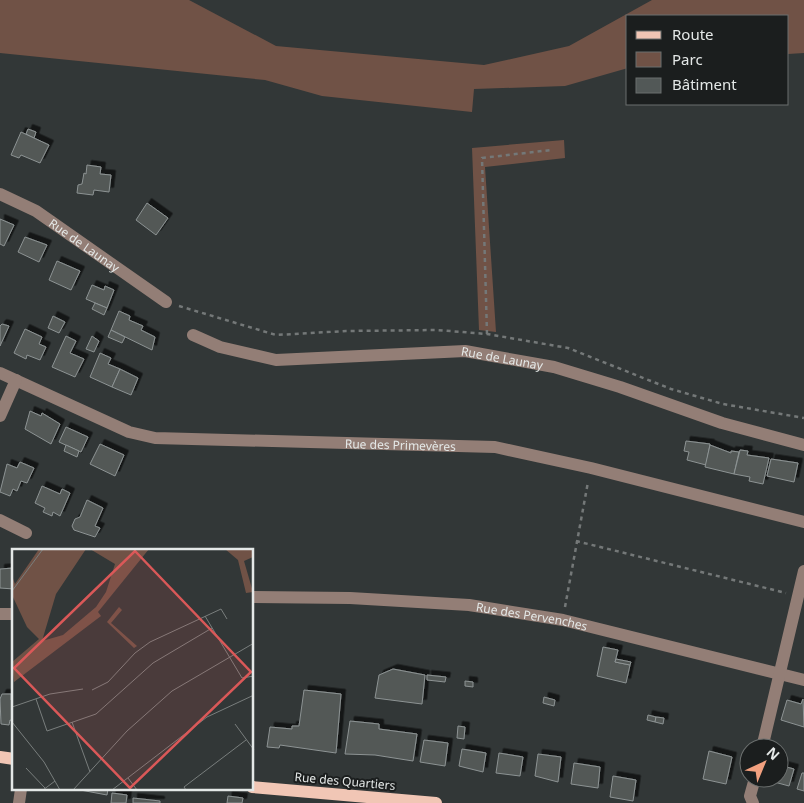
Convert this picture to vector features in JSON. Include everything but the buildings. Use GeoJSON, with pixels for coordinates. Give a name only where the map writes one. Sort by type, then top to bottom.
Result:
{"type":"FeatureCollection","features":[{"type":"Feature","properties":{"kind":"main road","name":"Rue des Quartiers"},"geometry":{"type":"LineString","coordinates":[[254,787],[436,803]]}},
{"type":"Feature","properties":{"kind":"street","name":"Rue de Launay"},"geometry":{"type":"LineString","coordinates":[[0,194],[36,210],[166,302]]}},
{"type":"Feature","properties":{"kind":"street","name":"Rue de Launay"},"geometry":{"type":"LineString","coordinates":[[193,335],[220,347],[276,360],[465,351],[554,367],[620,387],[722,423],[804,445]]}},
{"type":"Feature","properties":{"kind":"street","name":"Rue des Primevères"},"geometry":{"type":"LineString","coordinates":[[0,373],[129,432],[155,438],[495,447],[591,468],[804,522]]}},
{"type":"Feature","properties":{"kind":"street"},"geometry":{"type":"LineString","coordinates":[[0,416],[16,380]]}},
{"type":"Feature","properties":{"kind":"street"},"geometry":{"type":"LineString","coordinates":[[0,520],[26,533]]}},
{"type":"Feature","properties":{"kind":"street"},"geometry":{"type":"LineString","coordinates":[[764,738],[804,571]]}},
{"type":"Feature","properties":{"kind":"street","name":"Rue des Pervenches"},"geometry":{"type":"LineString","coordinates":[[254,596],[350,598],[459,605],[563,620],[779,672],[804,680]]}},
{"type":"Feature","properties":{"kind":"street"},"geometry":{"type":"LineString","coordinates":[[752,788],[750,796],[754,803]]}},
{"type":"Feature","properties":{"kind":"street"},"geometry":{"type":"LineString","coordinates":[[19,803],[21,790]]}},
{"type":"Feature","properties":{"kind":"path"},"geometry":{"type":"LineString","coordinates":[[487,334],[482,158],[552,150]]}},
{"type":"Feature","properties":{"kind":"path"},"geometry":{"type":"LineString","coordinates":[[563,620],[576,541],[591,468]]}},
{"type":"Feature","properties":{"kind":"path"},"geometry":{"type":"LineString","coordinates":[[576,541],[798,596]]}},
{"type":"Feature","properties":{"kind":"green space"},"geometry":{"type":"Polygon","coordinates":[[[0,0],[189,0],[276,46],[484,65],[569,46],[652,0],[804,0],[804,53],[789,54],[789,15],[626,15],[626,69],[565,86],[474,89],[472,112],[322,96],[265,80],[0,53],[0,0]]]}},
{"type":"Feature","properties":{"kind":"green space"},"geometry":{"type":"Polygon","coordinates":[[[564,140],[565,158],[485,167],[496,332],[479,330],[472,148],[564,140]]]}}]}
